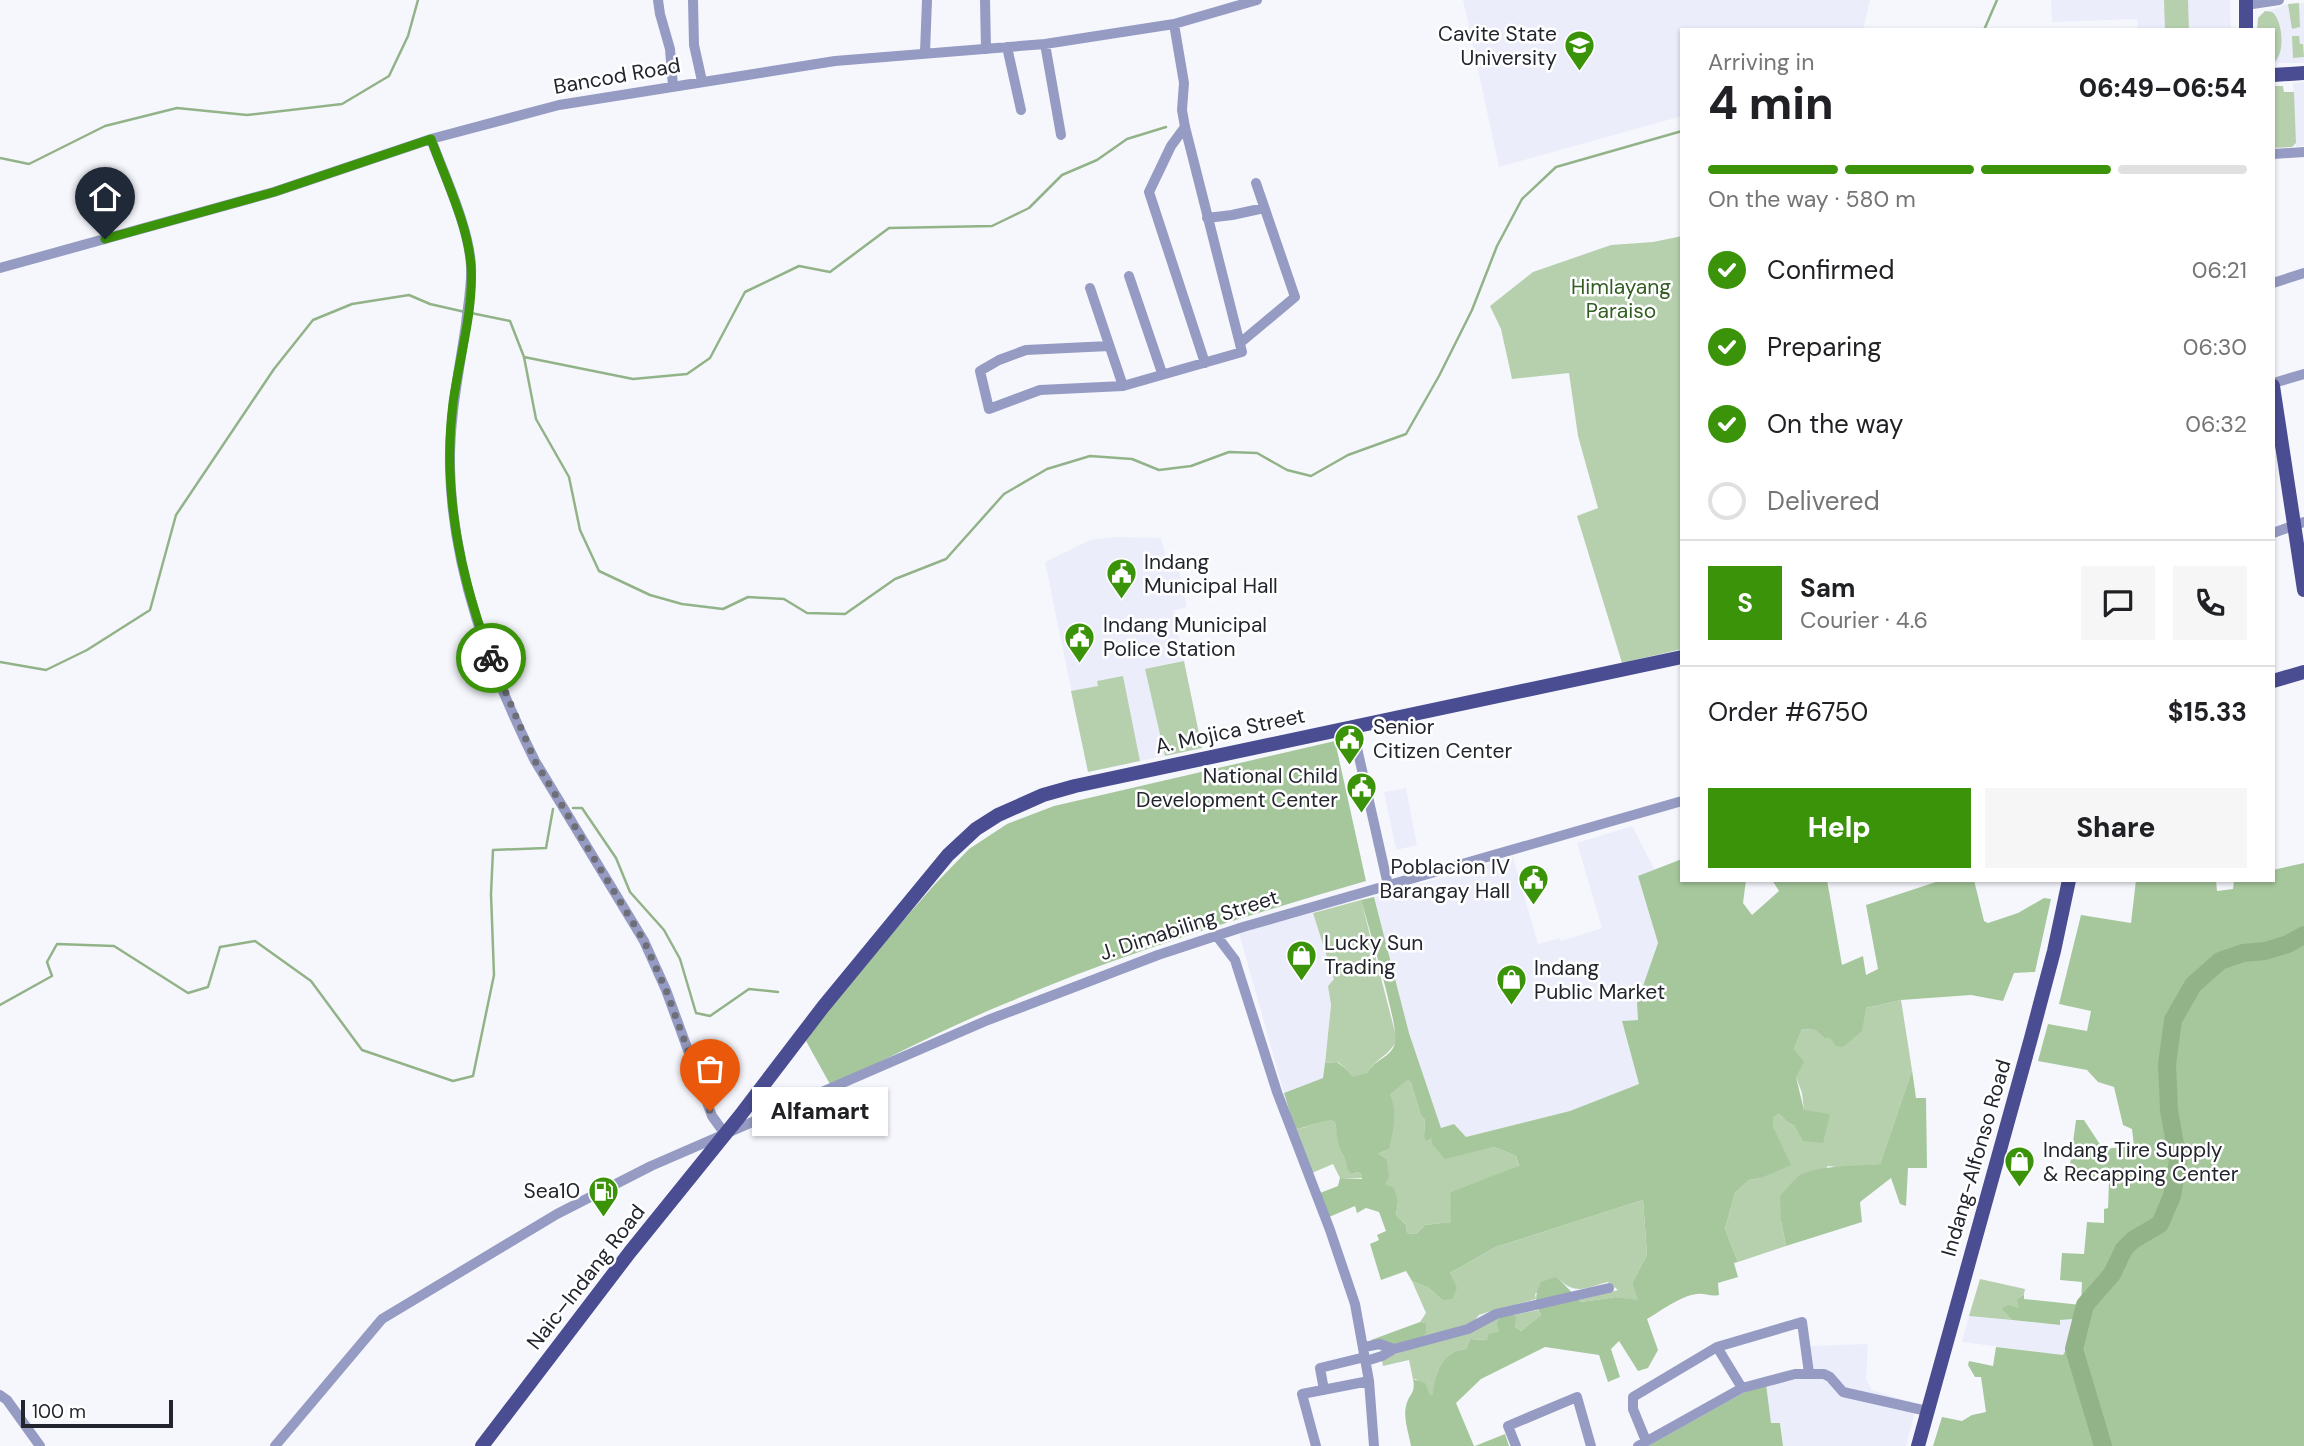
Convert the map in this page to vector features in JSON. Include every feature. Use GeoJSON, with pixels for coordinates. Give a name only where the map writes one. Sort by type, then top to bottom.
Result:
{"type":"FeatureCollection","features":[{"type":"Feature","properties":{"kind":"main road"},"geometry":{"type":"LineString","coordinates":[[2246,3],[2246,28]]}},
{"type":"Feature","properties":{"kind":"main road"},"geometry":{"type":"LineString","coordinates":[[2275,75],[2304,73]]}},
{"type":"Feature","properties":{"kind":"main road"},"geometry":{"type":"LineString","coordinates":[[2275,397],[2299,524],[2304,590]]}},
{"type":"Feature","properties":{"kind":"main road","name":"A. Mojica Street"},"geometry":{"type":"LineString","coordinates":[[725,1134],[912,898],[956,848],[987,821],[1058,790],[1680,657]]}},
{"type":"Feature","properties":{"kind":"main road"},"geometry":{"type":"LineString","coordinates":[[2275,680],[2304,672]]}},
{"type":"Feature","properties":{"kind":"main road","name":"Indang-Alfonso Road"},"geometry":{"type":"LineString","coordinates":[[1918,1446],[2040,1005],[2069,882]]}},
{"type":"Feature","properties":{"kind":"main road","name":"Naic–Indang Road"},"geometry":{"type":"LineString","coordinates":[[482,1446],[725,1134]]}},
{"type":"Feature","properties":{"kind":"street"},"geometry":{"type":"LineString","coordinates":[[659,0],[670,49],[673,86]]}},
{"type":"Feature","properties":{"kind":"street"},"geometry":{"type":"LineString","coordinates":[[693,0],[694,45],[702,81]]}},
{"type":"Feature","properties":{"kind":"street"},"geometry":{"type":"LineString","coordinates":[[925,52],[927,0]]}},
{"type":"Feature","properties":{"kind":"street"},"geometry":{"type":"LineString","coordinates":[[985,0],[986,48]]}},
{"type":"Feature","properties":{"kind":"street","name":"Bancod Road"},"geometry":{"type":"LineString","coordinates":[[0,268],[274,192],[431,139],[559,105],[835,61],[1045,44],[1174,24],[1257,0]]}},
{"type":"Feature","properties":{"kind":"street"},"geometry":{"type":"LineString","coordinates":[[2246,3],[2279,0]]}},
{"type":"Feature","properties":{"kind":"street"},"geometry":{"type":"LineString","coordinates":[[1110,346],[1026,350],[999,360],[980,371],[989,409],[1046,389],[1123,386],[1242,352],[1182,114],[1184,83],[1174,24]]}},
{"type":"Feature","properties":{"kind":"street"},"geometry":{"type":"LineString","coordinates":[[1045,44],[1061,135]]}},
{"type":"Feature","properties":{"kind":"street"},"geometry":{"type":"LineString","coordinates":[[1007,47],[1021,110]]}},
{"type":"Feature","properties":{"kind":"street"},"geometry":{"type":"LineString","coordinates":[[1185,127],[1171,146],[1149,192],[1205,363]]}},
{"type":"Feature","properties":{"kind":"street"},"geometry":{"type":"LineString","coordinates":[[431,139],[467,241],[471,268],[451,426],[451,481],[459,548],[481,633],[535,761],[644,941],[666,990],[712,1116],[725,1134]]}},
{"type":"Feature","properties":{"kind":"street"},"geometry":{"type":"LineString","coordinates":[[2275,154],[2304,152]]}},
{"type":"Feature","properties":{"kind":"street"},"geometry":{"type":"LineString","coordinates":[[1240,343],[1295,297],[1255,183]]}},
{"type":"Feature","properties":{"kind":"street"},"geometry":{"type":"LineString","coordinates":[[1207,218],[1264,208]]}},
{"type":"Feature","properties":{"kind":"street"},"geometry":{"type":"LineString","coordinates":[[2275,282],[2304,273]]}},
{"type":"Feature","properties":{"kind":"street"},"geometry":{"type":"LineString","coordinates":[[1129,276],[1162,373]]}},
{"type":"Feature","properties":{"kind":"street"},"geometry":{"type":"LineString","coordinates":[[1090,288],[1123,386]]}},
{"type":"Feature","properties":{"kind":"street"},"geometry":{"type":"LineString","coordinates":[[2275,384],[2304,374]]}},
{"type":"Feature","properties":{"kind":"street"},"geometry":{"type":"LineString","coordinates":[[2275,532],[2299,524]]}},
{"type":"Feature","properties":{"kind":"street"},"geometry":{"type":"LineString","coordinates":[[1352,726],[1388,886]]}},
{"type":"Feature","properties":{"kind":"street","name":"J. Dimabiling Street"},"geometry":{"type":"LineString","coordinates":[[275,1446],[382,1319],[556,1213],[652,1166],[988,1020],[1216,935],[1680,802]]}},
{"type":"Feature","properties":{"kind":"street"},"geometry":{"type":"LineString","coordinates":[[1216,935],[1235,960],[1277,1093],[1330,1230],[1355,1304],[1369,1381],[1374,1446]]}},
{"type":"Feature","properties":{"kind":"street"},"geometry":{"type":"LineString","coordinates":[[1324,1390],[1320,1367],[1365,1355],[1382,1356],[1394,1349],[1463,1331],[1496,1314],[1609,1288]]}},
{"type":"Feature","properties":{"kind":"street"},"geometry":{"type":"LineString","coordinates":[[1810,1373],[1802,1322],[1717,1347],[1633,1397],[1633,1409],[1642,1444],[1742,1388],[1771,1379],[1810,1373],[1829,1376],[1843,1392],[1927,1411]]}},
{"type":"Feature","properties":{"kind":"street"},"geometry":{"type":"LineString","coordinates":[[1717,1347],[1742,1388]]}},
{"type":"Feature","properties":{"kind":"street"},"geometry":{"type":"LineString","coordinates":[[1316,1446],[1302,1394],[1305,1390],[1324,1390],[1369,1381]]}},
{"type":"Feature","properties":{"kind":"street"},"geometry":{"type":"LineString","coordinates":[[0,1395],[7,1400],[40,1446]]}},
{"type":"Feature","properties":{"kind":"street"},"geometry":{"type":"LineString","coordinates":[[1516,1446],[1508,1426],[1577,1397],[1591,1446]]}},
{"type":"Feature","properties":{"kind":"shaded area","name":"Cavite State University"},"geometry":{"type":"Polygon","coordinates":[[[1463,0],[1870,0],[1863,28],[1680,28],[1680,117],[1499,167],[1463,0]]]}},
{"type":"Feature","properties":{"kind":"shaded area"},"geometry":{"type":"Polygon","coordinates":[[[2051,0],[2230,0],[2231,28],[2138,28],[2137,19],[2052,22],[2051,0]]]}},
{"type":"Feature","properties":{"kind":"shaded area"},"geometry":{"type":"Polygon","coordinates":[[[2304,3],[2304,63],[2275,63],[2275,28],[2257,28],[2258,18],[2262,13],[2288,4],[2304,3]]]}},
{"type":"Feature","properties":{"kind":"shaded area"},"geometry":{"type":"Polygon","coordinates":[[[2304,82],[2304,146],[2296,147],[2293,83],[2304,82]]]}},
{"type":"Feature","properties":{"kind":"shaded area"},"geometry":{"type":"Polygon","coordinates":[[[1115,537],[1161,538],[1169,572],[1179,570],[1187,607],[1173,611],[1202,748],[1088,772],[1045,562],[1090,540],[1115,537]]]}},
{"type":"Feature","properties":{"kind":"shaded area"},"geometry":{"type":"Polygon","coordinates":[[[1406,788],[1417,845],[1396,850],[1384,792],[1406,788]]]}},
{"type":"Feature","properties":{"kind":"shaded area","name":"Indang Public Market"},"geometry":{"type":"Polygon","coordinates":[[[1632,826],[1655,870],[1638,877],[1658,943],[1637,1003],[1638,1020],[1622,1021],[1639,1084],[1570,1111],[1466,1137],[1454,1124],[1441,1128],[1409,1033],[1374,897],[1513,857],[1538,944],[1560,938],[1561,941],[1602,928],[1577,843],[1632,826]]]}},
{"type":"Feature","properties":{"kind":"shaded area"},"geometry":{"type":"Polygon","coordinates":[[[1313,913],[1334,979],[1328,986],[1331,1005],[1323,1078],[1284,1093],[1239,933],[1313,913]]]}},
{"type":"Feature","properties":{"kind":"shaded area"},"geometry":{"type":"Polygon","coordinates":[[[1969,1316],[2059,1325],[2059,1320],[2074,1319],[2080,1326],[2063,1355],[1962,1342],[1969,1316]]]}},
{"type":"Feature","properties":{"kind":"shaded area"},"geometry":{"type":"Polygon","coordinates":[[[1868,1344],[1866,1379],[1872,1390],[1917,1404],[1906,1446],[1783,1446],[1781,1423],[1771,1424],[1766,1384],[1814,1376],[1809,1346],[1868,1344]]]}},
{"type":"Feature","properties":{"kind":"green space"},"geometry":{"type":"Polygon","coordinates":[[[2164,0],[2188,0],[2189,28],[2165,28],[2164,0]]]}},
{"type":"Feature","properties":{"kind":"green space"},"geometry":{"type":"Polygon","coordinates":[[[2299,3],[2300,27],[2292,29],[2288,4],[2299,3]]]}},
{"type":"Feature","properties":{"kind":"green space"},"geometry":{"type":"Polygon","coordinates":[[[2265,11],[2272,12],[2279,22],[2282,38],[2280,53],[2275,61],[2275,28],[2257,28],[2258,18],[2265,11]]]}},
{"type":"Feature","properties":{"kind":"green space"},"geometry":{"type":"Polygon","coordinates":[[[2292,36],[2299,36],[2304,57],[2293,58],[2292,36]]]}},
{"type":"Feature","properties":{"kind":"green space"},"geometry":{"type":"Polygon","coordinates":[[[2275,86],[2283,86],[2284,92],[2294,92],[2296,143],[2292,147],[2275,148],[2275,86]]]}},
{"type":"Feature","properties":{"kind":"green space","name":"Himlayang Paraiso"},"geometry":{"type":"Polygon","coordinates":[[[1680,236],[1680,649],[1622,663],[1577,516],[1598,508],[1578,436],[1569,373],[1512,379],[1501,329],[1490,306],[1533,272],[1611,245],[1653,242],[1680,236]]]}},
{"type":"Feature","properties":{"kind":"green space"},"geometry":{"type":"Polygon","coordinates":[[[1184,661],[1202,748],[1165,756],[1145,669],[1184,661]]]}},
{"type":"Feature","properties":{"kind":"green space"},"geometry":{"type":"Polygon","coordinates":[[[1123,676],[1140,761],[1088,772],[1071,691],[1098,686],[1097,681],[1123,676]]]}},
{"type":"Feature","properties":{"kind":"green space"},"geometry":{"type":"Polygon","coordinates":[[[1335,741],[1366,881],[1230,922],[1096,967],[919,1042],[831,1086],[806,1041],[828,1007],[969,849],[1007,824],[1054,806],[1335,741]]]}},
{"type":"Feature","properties":{"kind":"green space"},"geometry":{"type":"Polygon","coordinates":[[[1680,860],[1680,882],[1746,882],[1743,903],[1752,915],[1779,891],[1773,882],[1827,882],[1842,965],[1863,956],[1866,975],[1878,969],[1866,905],[1936,882],[1974,882],[1984,921],[1988,923],[2018,913],[2044,898],[2051,899],[2035,972],[2014,973],[2003,1001],[1971,995],[1901,1000],[1866,1008],[1862,1031],[1843,1047],[1836,1046],[1830,1038],[1824,1038],[1815,1030],[1802,1029],[1794,1049],[1804,1062],[1796,1077],[1804,1110],[1830,1114],[1823,1143],[1803,1141],[1795,1126],[1779,1114],[1773,1117],[1773,1127],[1791,1165],[1761,1178],[1749,1180],[1735,1193],[1725,1229],[1738,1262],[1734,1263],[1738,1277],[1718,1283],[1719,1295],[1691,1295],[1647,1319],[1658,1350],[1648,1368],[1638,1371],[1619,1341],[1611,1349],[1620,1377],[1608,1382],[1599,1355],[1545,1347],[1481,1379],[1456,1403],[1474,1446],[1411,1446],[1405,1411],[1413,1391],[1413,1379],[1425,1383],[1430,1395],[1433,1395],[1441,1364],[1451,1354],[1466,1349],[1470,1339],[1487,1340],[1489,1334],[1499,1332],[1499,1318],[1510,1314],[1516,1316],[1515,1327],[1521,1331],[1541,1315],[1536,1298],[1541,1282],[1555,1277],[1559,1279],[1581,1302],[1616,1297],[1638,1300],[1632,1283],[1647,1255],[1643,1200],[1496,1247],[1450,1273],[1457,1288],[1452,1299],[1442,1300],[1429,1288],[1412,1281],[1406,1271],[1381,1280],[1370,1244],[1379,1240],[1377,1235],[1386,1231],[1379,1212],[1366,1208],[1357,1213],[1355,1206],[1329,1217],[1320,1193],[1338,1186],[1340,1178],[1362,1179],[1358,1172],[1352,1174],[1347,1169],[1334,1121],[1295,1129],[1284,1093],[1323,1078],[1325,1063],[1337,1062],[1352,1077],[1367,1073],[1387,1055],[1395,1043],[1393,1018],[1361,900],[1374,897],[1409,1033],[1441,1128],[1454,1124],[1466,1137],[1570,1111],[1639,1084],[1622,1021],[1638,1020],[1637,1003],[1658,943],[1638,876],[1680,860]],[[1408,1079],[1390,1095],[1394,1115],[1392,1136],[1389,1149],[1378,1154],[1387,1160],[1389,1177],[1385,1184],[1394,1188],[1398,1202],[1396,1215],[1406,1225],[1407,1233],[1416,1234],[1425,1225],[1451,1222],[1450,1192],[1519,1166],[1516,1156],[1494,1147],[1445,1159],[1433,1145],[1431,1138],[1426,1141],[1425,1120],[1421,1116],[1408,1079]]]}},
{"type":"Feature","properties":{"kind":"green space"},"geometry":{"type":"Polygon","coordinates":[[[2304,863],[2304,1446],[1933,1446],[1942,1417],[1962,1421],[1972,1415],[1986,1412],[1981,1377],[1975,1377],[1968,1365],[1969,1361],[1993,1366],[1996,1347],[2063,1355],[2080,1326],[2074,1319],[2060,1320],[2060,1325],[2012,1320],[2001,1309],[2008,1305],[2019,1308],[2017,1300],[2024,1294],[2024,1299],[2081,1305],[2082,1282],[2060,1280],[2062,1253],[2084,1254],[2087,1222],[2104,1223],[2104,1209],[2108,1208],[2109,1182],[2068,1180],[2076,1120],[2084,1120],[2103,1149],[2134,1146],[2132,1129],[2123,1125],[2114,1087],[2098,1082],[2087,1070],[2038,1061],[2048,1024],[2087,1031],[2091,1011],[2059,1004],[2081,915],[2131,923],[2136,882],[2216,882],[2217,891],[2233,889],[2234,882],[2275,882],[2275,870],[2304,863]]]}},
{"type":"Feature","properties":{"kind":"green space"},"geometry":{"type":"Polygon","coordinates":[[[1361,900],[1397,1040],[1367,1073],[1351,1078],[1338,1062],[1325,1063],[1331,1005],[1328,986],[1334,979],[1313,913],[1361,900]]]}},
{"type":"Feature","properties":{"kind":"green space"},"geometry":{"type":"Polygon","coordinates":[[[1901,1000],[1912,1070],[1880,1164],[1844,1168],[1828,1166],[1781,1221],[1786,1246],[1738,1262],[1725,1229],[1735,1193],[1749,1180],[1761,1178],[1779,1144],[1772,1117],[1779,1114],[1795,1126],[1804,1111],[1802,1093],[1796,1077],[1794,1049],[1802,1029],[1815,1030],[1824,1038],[1866,1008],[1901,1000]]]}},
{"type":"Feature","properties":{"kind":"green space"},"geometry":{"type":"Polygon","coordinates":[[[1912,1070],[1916,1098],[1926,1098],[1927,1168],[1908,1168],[1906,1206],[1900,1204],[1891,1178],[1860,1202],[1862,1222],[1786,1246],[1780,1196],[1796,1178],[1806,1172],[1880,1164],[1912,1070]]]}},
{"type":"Feature","properties":{"kind":"green space"},"geometry":{"type":"Polygon","coordinates":[[[1408,1078],[1421,1116],[1425,1120],[1424,1136],[1431,1138],[1445,1158],[1494,1147],[1516,1156],[1519,1167],[1450,1192],[1452,1222],[1425,1225],[1416,1234],[1407,1233],[1406,1225],[1396,1215],[1398,1202],[1385,1184],[1378,1154],[1389,1149],[1390,1095],[1408,1078]]]}},
{"type":"Feature","properties":{"kind":"green space"},"geometry":{"type":"Polygon","coordinates":[[[1324,1120],[1334,1121],[1339,1146],[1352,1174],[1358,1172],[1363,1178],[1340,1178],[1333,1164],[1312,1173],[1295,1129],[1324,1120]]]}},
{"type":"Feature","properties":{"kind":"green space"},"geometry":{"type":"Polygon","coordinates":[[[1643,1200],[1647,1255],[1632,1283],[1639,1301],[1616,1297],[1581,1302],[1579,1300],[1618,1290],[1608,1282],[1576,1289],[1559,1279],[1535,1294],[1536,1299],[1479,1315],[1464,1326],[1422,1337],[1426,1323],[1420,1322],[1426,1313],[1412,1281],[1429,1288],[1442,1300],[1450,1273],[1496,1247],[1643,1200]]]}},
{"type":"Feature","properties":{"kind":"green space"},"geometry":{"type":"Polygon","coordinates":[[[1980,1279],[2025,1289],[2021,1296],[2020,1309],[2001,1309],[2012,1320],[1969,1316],[1980,1279]]]}},
{"type":"Feature","properties":{"kind":"green space"},"geometry":{"type":"Polygon","coordinates":[[[1538,1310],[1541,1315],[1521,1331],[1515,1327],[1513,1315],[1538,1310]]]}},
{"type":"Feature","properties":{"kind":"green space"},"geometry":{"type":"Polygon","coordinates":[[[1502,1316],[1500,1332],[1487,1340],[1470,1339],[1466,1349],[1458,1350],[1446,1358],[1435,1379],[1434,1395],[1430,1395],[1413,1379],[1409,1360],[1383,1366],[1382,1361],[1392,1355],[1502,1316]]]}},
{"type":"Feature","properties":{"kind":"green space"},"geometry":{"type":"Polygon","coordinates":[[[1420,1322],[1426,1323],[1426,1333],[1422,1337],[1383,1351],[1372,1347],[1371,1340],[1420,1322]]]}},
{"type":"Feature","properties":{"kind":"green space"},"geometry":{"type":"Polygon","coordinates":[[[1766,1384],[1771,1423],[1780,1423],[1783,1446],[1648,1446],[1743,1393],[1766,1384]]]}},
{"type":"Feature","properties":{"kind":"green space"},"geometry":{"type":"Polygon","coordinates":[[[1505,1434],[1509,1446],[1475,1446],[1505,1434]]]}},
{"type":"Feature","properties":{"kind":"waterway"},"geometry":{"type":"LineString","coordinates":[[0,158],[29,164],[105,126],[177,108],[247,115],[342,104],[389,76],[408,36],[418,0]]}},
{"type":"Feature","properties":{"kind":"waterway"},"geometry":{"type":"LineString","coordinates":[[1985,28],[1997,0]]}},
{"type":"Feature","properties":{"kind":"waterway"},"geometry":{"type":"LineString","coordinates":[[524,357],[633,379],[687,374],[710,358],[745,292],[799,266],[830,272],[889,228],[992,226],[1029,208],[1062,175],[1097,160],[1127,139],[1166,127]]}},
{"type":"Feature","properties":{"kind":"waterway"},"geometry":{"type":"LineString","coordinates":[[471,313],[510,321],[524,357],[536,419],[569,477],[580,530],[599,571],[650,595],[682,604],[723,609],[748,597],[784,599],[807,613],[845,614],[895,579],[946,559],[1004,494],[1047,469],[1090,456],[1132,459],[1159,470],[1191,466],[1229,452],[1257,453],[1287,470],[1311,476],[1348,455],[1406,434],[1472,310],[1497,246],[1522,199],[1556,167],[1680,132]]}},
{"type":"Feature","properties":{"kind":"waterway"},"geometry":{"type":"LineString","coordinates":[[0,662],[46,670],[87,650],[150,610],[176,515],[274,369],[313,320],[352,304],[409,295],[430,304],[465,312]]}},
{"type":"Feature","properties":{"kind":"waterway"},"geometry":{"type":"LineString","coordinates":[[573,808],[582,808],[616,858],[630,892],[664,930],[680,959],[696,1013],[710,1016],[749,989],[778,992]]}},
{"type":"Feature","properties":{"kind":"waterway"},"geometry":{"type":"LineString","coordinates":[[0,1005],[52,976],[47,962],[57,944],[114,946],[188,993],[208,987],[220,947],[255,941],[311,981],[362,1050],[453,1081],[473,1076],[494,975],[491,894],[493,850],[546,848],[553,809]]}},
{"type":"Feature","properties":{"kind":"waterway"},"geometry":{"type":"LineString","coordinates":[[2103,1446],[2074,1349],[2085,1305],[2112,1274],[2124,1249],[2133,1240],[2160,1224],[2172,1196],[2178,1161],[2169,1110],[2167,1064],[2173,1020],[2193,985],[2220,961],[2243,953],[2265,951],[2288,944],[2304,935]]}},
{"type":"Feature","properties":{"kind":"way so far"},"geometry":{"type":"LineString","coordinates":[[491,658],[535,761],[644,941],[666,990],[710,1111]]}},
{"type":"Feature","properties":{"kind":"place","name":"Cavite State University"},"geometry":{"type":"Point","coordinates":[1580,73]}},
{"type":"Feature","properties":{"kind":"place","name":"Indang Municipal Hall"},"geometry":{"type":"Point","coordinates":[1121,601]}},
{"type":"Feature","properties":{"kind":"place","name":"Indang Municipal Police Station"},"geometry":{"type":"Point","coordinates":[1080,664]}},
{"type":"Feature","properties":{"kind":"place","name":"Senior Citizen Center"},"geometry":{"type":"Point","coordinates":[1350,766]}},
{"type":"Feature","properties":{"kind":"place","name":"National Child Development Center"},"geometry":{"type":"Point","coordinates":[1361,815]}},
{"type":"Feature","properties":{"kind":"place","name":"Poblacion IV Barangay Hall"},"geometry":{"type":"Point","coordinates":[1533,906]}},
{"type":"Feature","properties":{"kind":"place","name":"Lucky Sun Trading"},"geometry":{"type":"Point","coordinates":[1301,982]}},
{"type":"Feature","properties":{"kind":"place","name":"Indang Public Market"},"geometry":{"type":"Point","coordinates":[1511,1007]}},
{"type":"Feature","properties":{"kind":"place","name":"Alfamart"},"geometry":{"type":"Point","coordinates":[710,1111]}},
{"type":"Feature","properties":{"kind":"place","name":"Indang Tire Supply & Recapping Center"},"geometry":{"type":"Point","coordinates":[2020,1189]}},
{"type":"Feature","properties":{"kind":"place","name":"Sea10"},"geometry":{"type":"Point","coordinates":[603,1218]}},
{"type":"Feature","properties":{"kind":"route"},"geometry":{"type":"LineString","coordinates":[[105,239],[274,192],[431,139],[464,232],[470,258],[470,290],[451,426],[450,468],[461,560],[481,633],[491,658]]}}]}
